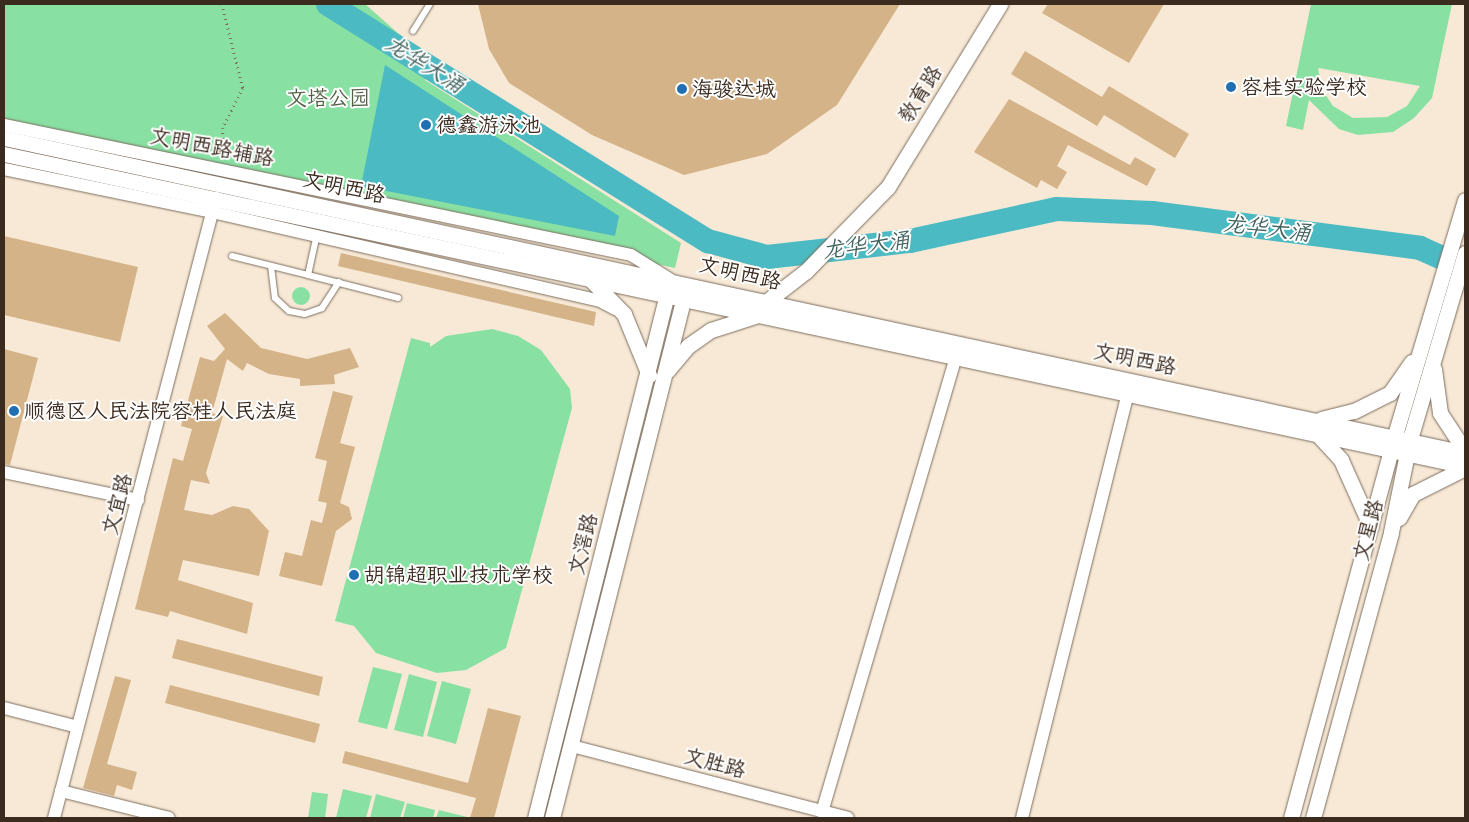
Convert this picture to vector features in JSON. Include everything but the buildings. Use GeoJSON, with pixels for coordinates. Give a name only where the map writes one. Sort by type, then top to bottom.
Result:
{"type":"FeatureCollection","features":[{"type":"Feature","properties":{"kind":"street","name":"教育路"},"geometry":{"type":"LineString","coordinates":[[763,308],[806,271],[874,204],[1000,4]]}},
{"type":"Feature","properties":{"kind":"street","name":"文明西路辅路"},"geometry":{"type":"LineString","coordinates":[[4,125],[630,255],[671,280]]}},
{"type":"Feature","properties":{"kind":"street"},"geometry":{"type":"LineString","coordinates":[[4,130],[10,139]]}},
{"type":"Feature","properties":{"kind":"street","name":"文明西路"},"geometry":{"type":"LineString","coordinates":[[10,139],[688,283],[763,308],[956,356],[1128,392],[1394,442],[1465,467]]}},
{"type":"Feature","properties":{"kind":"street","name":"文明西路"},"geometry":{"type":"LineString","coordinates":[[7,156],[214,205],[320,221],[683,299],[763,308],[1315,427]]}},
{"type":"Feature","properties":{"kind":"street"},"geometry":{"type":"LineString","coordinates":[[4,169],[214,205],[317,236],[600,300],[624,314]]}},
{"type":"Feature","properties":{"kind":"street","name":"文星路"},"geometry":{"type":"LineString","coordinates":[[1291,818],[1420,350],[1460,254],[1465,200]]}},
{"type":"Feature","properties":{"kind":"street","name":"文宜路"},"geometry":{"type":"LineString","coordinates":[[54,818],[214,205]]}},
{"type":"Feature","properties":{"kind":"street","name":"文星路"},"geometry":{"type":"LineString","coordinates":[[1313,818],[1390,532],[1409,446],[1433,365],[1452,272]]}},
{"type":"Feature","properties":{"kind":"street"},"geometry":{"type":"LineString","coordinates":[[589,279],[624,314],[656,375],[688,346],[711,330],[763,308]]}},
{"type":"Feature","properties":{"kind":"street","name":"文滘路"},"geometry":{"type":"LineString","coordinates":[[552,818],[572,746],[656,375],[666,295],[671,280]]}},
{"type":"Feature","properties":{"kind":"street","name":"文滘路"},"geometry":{"type":"LineString","coordinates":[[534,818],[656,375],[688,283]]}},
{"type":"Feature","properties":{"kind":"street"},"geometry":{"type":"LineString","coordinates":[[1371,527],[1341,460],[1328,441],[1315,427],[1354,411],[1390,393],[1420,350]]}},
{"type":"Feature","properties":{"kind":"street"},"geometry":{"type":"LineString","coordinates":[[822,812],[956,356]]}},
{"type":"Feature","properties":{"kind":"street"},"geometry":{"type":"LineString","coordinates":[[1433,365],[1440,413],[1465,452]]}},
{"type":"Feature","properties":{"kind":"street"},"geometry":{"type":"LineString","coordinates":[[1022,818],[1128,392]]}},
{"type":"Feature","properties":{"kind":"street","name":"文明西路"},"geometry":{"type":"LineString","coordinates":[[1409,446],[1465,452]]}},
{"type":"Feature","properties":{"kind":"street"},"geometry":{"type":"LineString","coordinates":[[1390,532],[1413,494],[1465,467]]}},
{"type":"Feature","properties":{"kind":"street"},"geometry":{"type":"LineString","coordinates":[[4,472],[138,500]]}},
{"type":"Feature","properties":{"kind":"street"},"geometry":{"type":"LineString","coordinates":[[4,708],[78,726]]}},
{"type":"Feature","properties":{"kind":"street","name":"文胜路"},"geometry":{"type":"LineString","coordinates":[[572,746],[848,818]]}},
{"type":"Feature","properties":{"kind":"street"},"geometry":{"type":"LineString","coordinates":[[61,791],[169,818]]}},
{"type":"Feature","properties":{"kind":"lane"},"geometry":{"type":"LineString","coordinates":[[413,31],[430,4]]}},
{"type":"Feature","properties":{"kind":"lane"},"geometry":{"type":"LineString","coordinates":[[308,274],[320,221]]}},
{"type":"Feature","properties":{"kind":"lane"},"geometry":{"type":"LineString","coordinates":[[232,256],[398,298]]}},
{"type":"Feature","properties":{"kind":"lane"},"geometry":{"type":"LineString","coordinates":[[270,266],[275,298],[289,311],[305,314],[322,308],[339,282]]}},
{"type":"Feature","properties":{"kind":"path"},"geometry":{"type":"LineString","coordinates":[[221,169],[224,128],[244,88],[222,4]]}},
{"type":"Feature","properties":{"kind":"green space","name":"文塔公园"},"geometry":{"type":"Polygon","coordinates":[[[4,4],[365,4],[434,65],[425,80],[681,243],[675,268],[25,130],[4,119],[4,4]]]}},
{"type":"Feature","properties":{"kind":"green space"},"geometry":{"type":"Polygon","coordinates":[[[1311,4],[1452,4],[1432,98],[1414,118],[1393,132],[1358,135],[1339,129],[1309,100],[1303,130],[1286,126],[1311,4]],[[1319,68],[1323,91],[1333,106],[1353,118],[1387,117],[1407,106],[1420,86],[1319,68]]]}},
{"type":"Feature","properties":{"kind":"green space"},"geometry":{"type":"Polygon","coordinates":[[[297,287],[305,287],[310,292],[308,303],[297,305],[292,300],[292,292],[297,287]]]}},
{"type":"Feature","properties":{"kind":"green space"},"geometry":{"type":"Polygon","coordinates":[[[492,329],[518,336],[541,350],[570,389],[572,408],[506,648],[466,670],[437,673],[376,653],[354,626],[335,621],[411,338],[430,343],[430,347],[446,336],[492,329]]]}},
{"type":"Feature","properties":{"kind":"green space"},"geometry":{"type":"Polygon","coordinates":[[[373,667],[402,674],[387,729],[358,722],[373,667]]]}},
{"type":"Feature","properties":{"kind":"green space"},"geometry":{"type":"Polygon","coordinates":[[[409,674],[437,682],[423,737],[394,730],[409,674]]]}},
{"type":"Feature","properties":{"kind":"green space"},"geometry":{"type":"Polygon","coordinates":[[[442,681],[471,689],[456,744],[427,736],[442,681]]]}},
{"type":"Feature","properties":{"kind":"green space"},"geometry":{"type":"Polygon","coordinates":[[[343,789],[372,796],[366,818],[336,818],[343,789]]]}},
{"type":"Feature","properties":{"kind":"green space"},"geometry":{"type":"Polygon","coordinates":[[[312,792],[328,794],[325,818],[308,818],[312,792]]]}},
{"type":"Feature","properties":{"kind":"green space"},"geometry":{"type":"Polygon","coordinates":[[[376,794],[405,802],[400,818],[370,818],[376,794]]]}},
{"type":"Feature","properties":{"kind":"green space"},"geometry":{"type":"Polygon","coordinates":[[[407,803],[435,810],[433,818],[403,818],[407,803]]]}},
{"type":"Feature","properties":{"kind":"green space"},"geometry":{"type":"Polygon","coordinates":[[[439,810],[467,817],[467,818],[436,818],[439,810]]]}},
{"type":"Feature","properties":{"kind":"water","name":"德鑫游泳池"},"geometry":{"type":"Polygon","coordinates":[[[385,65],[619,216],[615,236],[361,186],[385,65]]]}},
{"type":"Feature","properties":{"kind":"waterway","name":"龙华大涌"},"geometry":{"type":"LineString","coordinates":[[328,4],[708,241],[767,257],[910,241],[1057,209],[1152,213],[1420,248],[1465,268]]}},
{"type":"Feature","properties":{"kind":"place","name":"容桂实验学校"},"geometry":{"type":"Point","coordinates":[1231,87]}},
{"type":"Feature","properties":{"kind":"place","name":"海骏达城"},"geometry":{"type":"Point","coordinates":[682,89]}},
{"type":"Feature","properties":{"kind":"place","name":"德鑫游泳池"},"geometry":{"type":"Point","coordinates":[426,125]}},
{"type":"Feature","properties":{"kind":"place","name":"顺德区人民法院容桂人民法庭"},"geometry":{"type":"Point","coordinates":[14,411]}},
{"type":"Feature","properties":{"kind":"place","name":"胡锦超职业技术学校"},"geometry":{"type":"Point","coordinates":[354,575]}}]}
